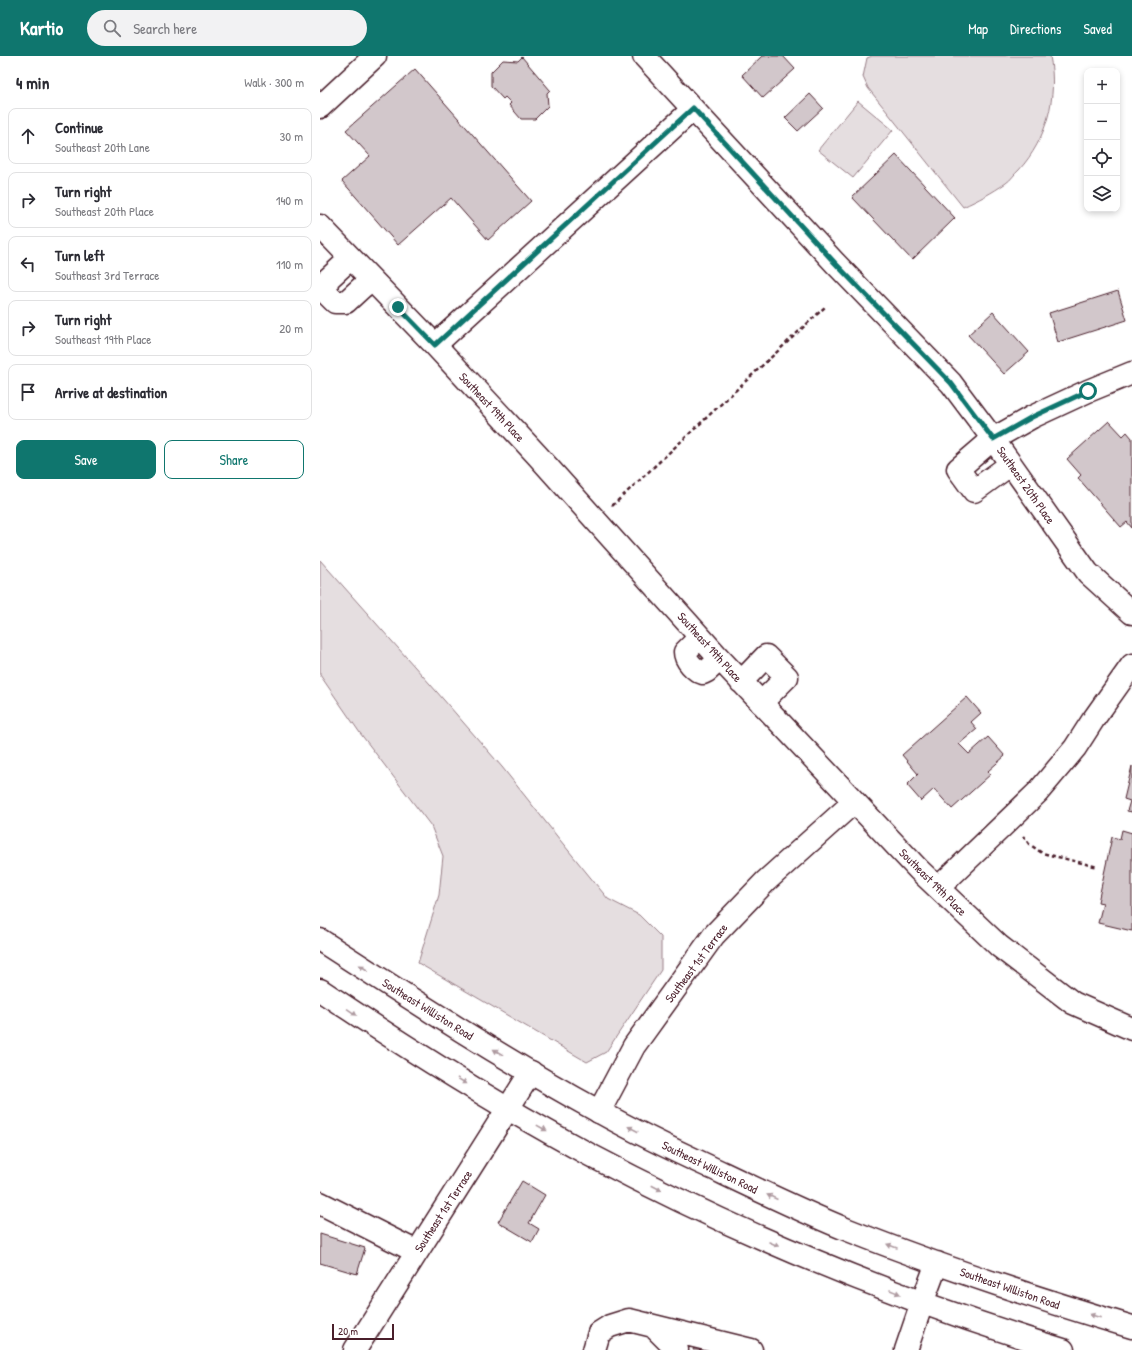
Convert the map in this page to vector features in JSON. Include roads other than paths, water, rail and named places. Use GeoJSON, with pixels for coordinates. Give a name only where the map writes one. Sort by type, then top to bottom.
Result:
{"type":"FeatureCollection","features":[{"type":"Feature","properties":{"kind":"main road"},"geometry":{"type":"LineString","coordinates":[[320,107],[375,56]]}},
{"type":"Feature","properties":{"kind":"main road","name":"Southeast 20th Place"},"geometry":{"type":"LineString","coordinates":[[644,56],[835,263],[951,383],[993,439],[1088,573],[1132,613]]}},
{"type":"Feature","properties":{"kind":"main road"},"geometry":{"type":"LineString","coordinates":[[435,345],[693,108]]}},
{"type":"Feature","properties":{"kind":"main road","name":"Southeast 19th Place"},"geometry":{"type":"LineString","coordinates":[[320,226],[435,345],[537,455],[741,682],[854,802],[938,888],[999,946],[1073,1003],[1132,1029]]}},
{"type":"Feature","properties":{"kind":"main road"},"geometry":{"type":"LineString","coordinates":[[351,258],[327,280],[326,293],[335,302],[346,302],[371,279]]}},
{"type":"Feature","properties":{"kind":"main road"},"geometry":{"type":"LineString","coordinates":[[1011,464],[974,491],[958,469],[993,439],[1032,417],[1088,391],[1132,373]]}},
{"type":"Feature","properties":{"kind":"main road"},"geometry":{"type":"LineString","coordinates":[[741,682],[766,656],[787,677],[761,703]]}},
{"type":"Feature","properties":{"kind":"main road"},"geometry":{"type":"LineString","coordinates":[[938,888],[1038,792],[1075,748],[1132,665]]}},
{"type":"Feature","properties":{"kind":"main road","name":"Southeast 1st Terrace"},"geometry":{"type":"LineString","coordinates":[[599,1112],[634,1046],[714,935],[766,881],[854,802]]}},
{"type":"Feature","properties":{"kind":"main road","name":"Southeast Williston Road"},"geometry":{"type":"LineString","coordinates":[[320,940],[435,1014],[531,1072],[599,1112],[673,1150],[847,1230],[1015,1291],[1132,1327]]}},
{"type":"Feature","properties":{"kind":"main road"},"geometry":{"type":"LineString","coordinates":[[320,990],[408,1048],[508,1109],[591,1155],[747,1232],[922,1303],[1005,1332],[1063,1350]]}},
{"type":"Feature","properties":{"kind":"main road","name":"Southeast 1st Terrace"},"geometry":{"type":"LineString","coordinates":[[355,1350],[531,1072]]}},
{"type":"Feature","properties":{"kind":"main road"},"geometry":{"type":"LineString","coordinates":[[320,1203],[417,1252]]}},
{"type":"Feature","properties":{"kind":"main road"},"geometry":{"type":"LineString","coordinates":[[906,1350],[937,1263]]}},
{"type":"Feature","properties":{"kind":"main road"},"geometry":{"type":"LineString","coordinates":[[594,1350],[599,1333],[610,1326],[629,1320],[751,1350]]}},
{"type":"Feature","properties":{"kind":"main road"},"geometry":{"type":"LineString","coordinates":[[653,1326],[677,1350]]}}]}
